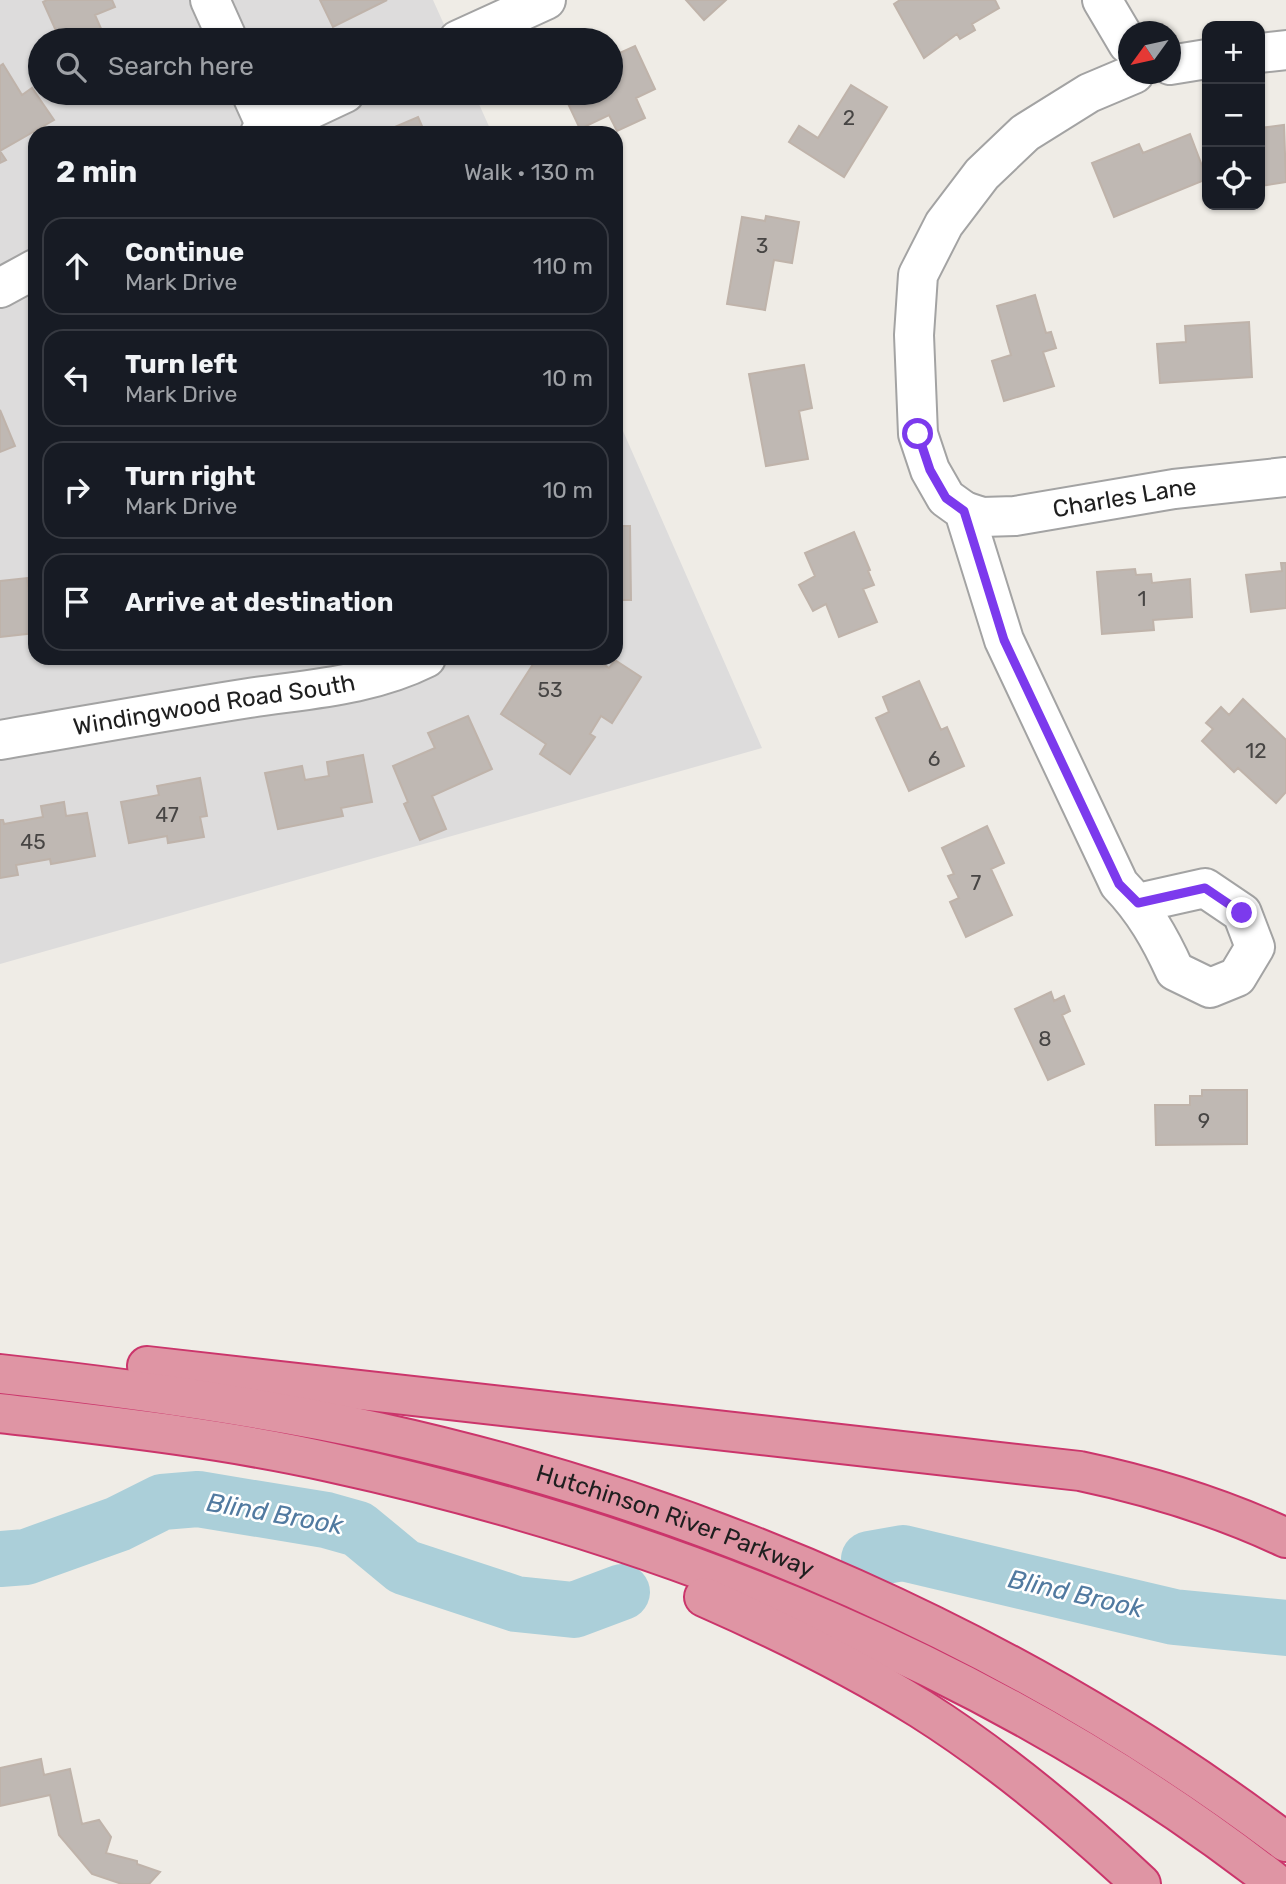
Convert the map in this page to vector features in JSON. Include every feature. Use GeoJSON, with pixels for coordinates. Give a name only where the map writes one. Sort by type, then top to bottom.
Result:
{"type":"FeatureCollection","features":[{"type":"Feature","properties":{"kind":"highway"},"geometry":{"type":"LineString","coordinates":[[0,1353],[32,1353],[1080,1471],[1153,1488],[1229,1513],[1286,1538]]}},
{"type":"Feature","properties":{"kind":"highway","name":"Hutchinson River Parkway"},"geometry":{"type":"LineString","coordinates":[[0,1374],[216,1401],[338,1424],[492,1461],[655,1512],[809,1571],[967,1643],[1029,1675],[1129,1733],[1211,1786],[1286,1842]]}},
{"type":"Feature","properties":{"kind":"highway","name":"Hutchinson River Parkway"},"geometry":{"type":"LineString","coordinates":[[0,1413],[249,1447],[437,1487],[639,1548],[737,1584],[923,1665],[1060,1738],[1156,1797],[1277,1884]]}},
{"type":"Feature","properties":{"kind":"highway"},"geometry":{"type":"LineString","coordinates":[[437,1487],[597,1556],[705,1598],[815,1649],[922,1710],[982,1751],[1042,1798],[1141,1884]]}},
{"type":"Feature","properties":{"kind":"street"},"geometry":{"type":"LineString","coordinates":[[209,0],[222,28]]}},
{"type":"Feature","properties":{"kind":"street"},"geometry":{"type":"LineString","coordinates":[[484,28],[546,0]]}},
{"type":"Feature","properties":{"kind":"street"},"geometry":{"type":"LineString","coordinates":[[1102,0],[1118,26]]}},
{"type":"Feature","properties":{"kind":"street"},"geometry":{"type":"LineString","coordinates":[[1265,52],[1286,50]]}},
{"type":"Feature","properties":{"kind":"street"},"geometry":{"type":"LineString","coordinates":[[1181,63],[1202,60]]}},
{"type":"Feature","properties":{"kind":"street"},"geometry":{"type":"LineString","coordinates":[[1118,81],[1089,93],[1025,133],[982,174],[944,224],[919,275],[914,335],[918,434],[930,470],[946,498],[964,511],[1004,640],[1119,884],[1138,903]]}},
{"type":"Feature","properties":{"kind":"street"},"geometry":{"type":"LineString","coordinates":[[255,105],[263,126]]}},
{"type":"Feature","properties":{"kind":"street"},"geometry":{"type":"LineString","coordinates":[[276,126],[320,105]]}},
{"type":"Feature","properties":{"kind":"street"},"geometry":{"type":"LineString","coordinates":[[0,288],[28,273]]}},
{"type":"Feature","properties":{"kind":"street","name":"Charles Lane"},"geometry":{"type":"LineString","coordinates":[[964,511],[982,517],[1015,516],[1174,489],[1286,477]]}},
{"type":"Feature","properties":{"kind":"street","name":"Windingwood Road South"},"geometry":{"type":"LineString","coordinates":[[0,740],[249,698],[350,685],[413,665]]}},
{"type":"Feature","properties":{"kind":"shaded area"},"geometry":{"type":"Polygon","coordinates":[[[0,0],[433,0],[446,28],[28,28],[28,105],[479,105],[489,126],[28,126],[28,665],[623,665],[623,431],[762,748],[0,964],[0,0]]]}},
{"type":"Feature","properties":{"kind":"building"},"geometry":{"type":"Polygon","coordinates":[[[112,0],[115,7],[95,15],[101,28],[55,28],[43,2],[112,0]]]}},
{"type":"Feature","properties":{"kind":"building"},"geometry":{"type":"Polygon","coordinates":[[[320,0],[387,0],[333,27],[320,0]]]}},
{"type":"Feature","properties":{"kind":"building"},"geometry":{"type":"Polygon","coordinates":[[[686,0],[726,0],[704,20],[686,0]]]}},
{"type":"Feature","properties":{"kind":"building"},"geometry":{"type":"Polygon","coordinates":[[[900,0],[995,0],[999,8],[972,24],[975,30],[960,39],[957,34],[924,58],[894,4],[900,0]]]}},
{"type":"Feature","properties":{"kind":"building"},"geometry":{"type":"Polygon","coordinates":[[[635,46],[655,89],[636,98],[645,118],[623,128],[623,126],[614,126],[609,115],[586,126],[579,126],[569,105],[623,105],[623,52],[635,46]]]}},
{"type":"Feature","properties":{"kind":"building"},"geometry":{"type":"Polygon","coordinates":[[[3,64],[22,95],[28,91],[28,105],[44,105],[54,120],[44,126],[28,126],[28,135],[0,151],[0,66],[3,64]]]}},
{"type":"Feature","properties":{"kind":"building"},"geometry":{"type":"Polygon","coordinates":[[[851,85],[887,107],[844,177],[789,142],[799,126],[818,138],[851,85]]]}},
{"type":"Feature","properties":{"kind":"building"},"geometry":{"type":"Polygon","coordinates":[[[418,117],[422,126],[397,126],[418,117]]]}},
{"type":"Feature","properties":{"kind":"building"},"geometry":{"type":"Polygon","coordinates":[[[1284,125],[1286,182],[1265,185],[1265,127],[1284,125]]]}},
{"type":"Feature","properties":{"kind":"building"},"geometry":{"type":"Polygon","coordinates":[[[1190,134],[1202,166],[1202,181],[1114,217],[1092,163],[1139,144],[1143,153],[1190,134]]]}},
{"type":"Feature","properties":{"kind":"building"},"geometry":{"type":"Polygon","coordinates":[[[0,151],[6,160],[0,163],[0,151]]]}},
{"type":"Feature","properties":{"kind":"building"},"geometry":{"type":"Polygon","coordinates":[[[766,216],[799,222],[792,263],[774,260],[765,310],[727,304],[742,217],[765,221],[766,216]]]}},
{"type":"Feature","properties":{"kind":"building"},"geometry":{"type":"Polygon","coordinates":[[[1035,295],[1046,333],[1051,332],[1056,348],[1043,352],[1054,386],[1004,401],[992,361],[1011,355],[997,306],[1035,295]]]}},
{"type":"Feature","properties":{"kind":"building"},"geometry":{"type":"Polygon","coordinates":[[[1249,322],[1252,377],[1160,383],[1157,344],[1186,342],[1185,326],[1249,322]]]}},
{"type":"Feature","properties":{"kind":"building"},"geometry":{"type":"Polygon","coordinates":[[[804,365],[812,408],[799,411],[808,459],[766,466],[749,374],[804,365]]]}},
{"type":"Feature","properties":{"kind":"building"},"geometry":{"type":"Polygon","coordinates":[[[0,410],[15,446],[0,452],[0,410]]]}},
{"type":"Feature","properties":{"kind":"building"},"geometry":{"type":"Polygon","coordinates":[[[623,526],[630,526],[631,600],[623,600],[623,526]]]}},
{"type":"Feature","properties":{"kind":"building"},"geometry":{"type":"Polygon","coordinates":[[[854,532],[874,585],[863,589],[877,622],[839,637],[826,604],[813,611],[799,585],[815,576],[805,553],[854,532]]]}},
{"type":"Feature","properties":{"kind":"building"},"geometry":{"type":"Polygon","coordinates":[[[1281,563],[1286,563],[1286,608],[1251,612],[1246,575],[1282,571],[1281,563]]]}},
{"type":"Feature","properties":{"kind":"building"},"geometry":{"type":"Polygon","coordinates":[[[1135,569],[1136,575],[1151,574],[1152,583],[1190,579],[1192,617],[1153,620],[1154,630],[1102,634],[1097,572],[1135,569]]]}},
{"type":"Feature","properties":{"kind":"building"},"geometry":{"type":"Polygon","coordinates":[[[27,578],[28,634],[0,637],[0,581],[27,578]]]}},
{"type":"Feature","properties":{"kind":"building"},"geometry":{"type":"Polygon","coordinates":[[[532,665],[605,665],[609,668],[611,665],[623,665],[641,677],[612,723],[601,716],[590,734],[595,737],[570,774],[540,754],[546,744],[501,714],[532,665]]]}},
{"type":"Feature","properties":{"kind":"building"},"geometry":{"type":"Polygon","coordinates":[[[919,681],[941,730],[947,727],[964,766],[909,791],[876,718],[889,712],[883,697],[919,681]]]}},
{"type":"Feature","properties":{"kind":"building"},"geometry":{"type":"Polygon","coordinates":[[[1243,699],[1286,740],[1286,792],[1276,803],[1238,768],[1234,772],[1202,741],[1213,729],[1206,723],[1221,707],[1229,715],[1243,699]]]}},
{"type":"Feature","properties":{"kind":"building"},"geometry":{"type":"Polygon","coordinates":[[[468,716],[492,769],[432,796],[446,829],[420,840],[404,804],[408,802],[393,766],[435,748],[428,733],[468,716]]]}},
{"type":"Feature","properties":{"kind":"building"},"geometry":{"type":"Polygon","coordinates":[[[363,755],[372,802],[341,808],[343,816],[278,829],[265,773],[302,766],[305,780],[329,776],[327,762],[363,755]]]}},
{"type":"Feature","properties":{"kind":"building"},"geometry":{"type":"Polygon","coordinates":[[[200,778],[207,816],[200,817],[204,837],[168,843],[167,836],[129,843],[121,802],[159,795],[157,786],[200,778]]]}},
{"type":"Feature","properties":{"kind":"building"},"geometry":{"type":"Polygon","coordinates":[[[64,802],[66,816],[87,813],[95,856],[51,864],[50,859],[16,865],[18,875],[0,878],[0,820],[3,820],[4,824],[43,817],[41,806],[64,802]]]}},
{"type":"Feature","properties":{"kind":"building"},"geometry":{"type":"Polygon","coordinates":[[[987,826],[1004,863],[991,869],[1012,915],[966,937],[950,902],[959,898],[948,876],[954,874],[942,848],[987,826]]]}},
{"type":"Feature","properties":{"kind":"building"},"geometry":{"type":"Polygon","coordinates":[[[1051,992],[1054,1001],[1064,996],[1070,1011],[1062,1015],[1084,1064],[1048,1080],[1015,1009],[1051,992]]]}},
{"type":"Feature","properties":{"kind":"building"},"geometry":{"type":"Polygon","coordinates":[[[1202,1090],[1247,1090],[1247,1144],[1156,1145],[1155,1105],[1190,1105],[1190,1096],[1202,1096],[1202,1090]]]}},
{"type":"Feature","properties":{"kind":"building"},"geometry":{"type":"Polygon","coordinates":[[[41,1759],[44,1775],[70,1769],[82,1824],[99,1820],[111,1837],[106,1853],[137,1861],[137,1864],[160,1872],[149,1884],[122,1884],[92,1874],[59,1835],[50,1795],[0,1806],[0,1768],[41,1759]]]}},
{"type":"Feature","properties":{"kind":"waterway","name":"Blind Brook"},"geometry":{"type":"LineString","coordinates":[[0,1559],[26,1557],[118,1524],[162,1502],[198,1499],[326,1520],[358,1529],[404,1567],[516,1604],[574,1610],[622,1592]]}},
{"type":"Feature","properties":{"kind":"waterway","name":"Blind Brook"},"geometry":{"type":"LineString","coordinates":[[869,1559],[903,1553],[1174,1617],[1286,1628]]}},
{"type":"Feature","properties":{"kind":"route"},"geometry":{"type":"LineString","coordinates":[[918,434],[930,470],[946,498],[964,511],[1004,640],[1119,884],[1138,903],[1205,888],[1242,913]]}}]}
